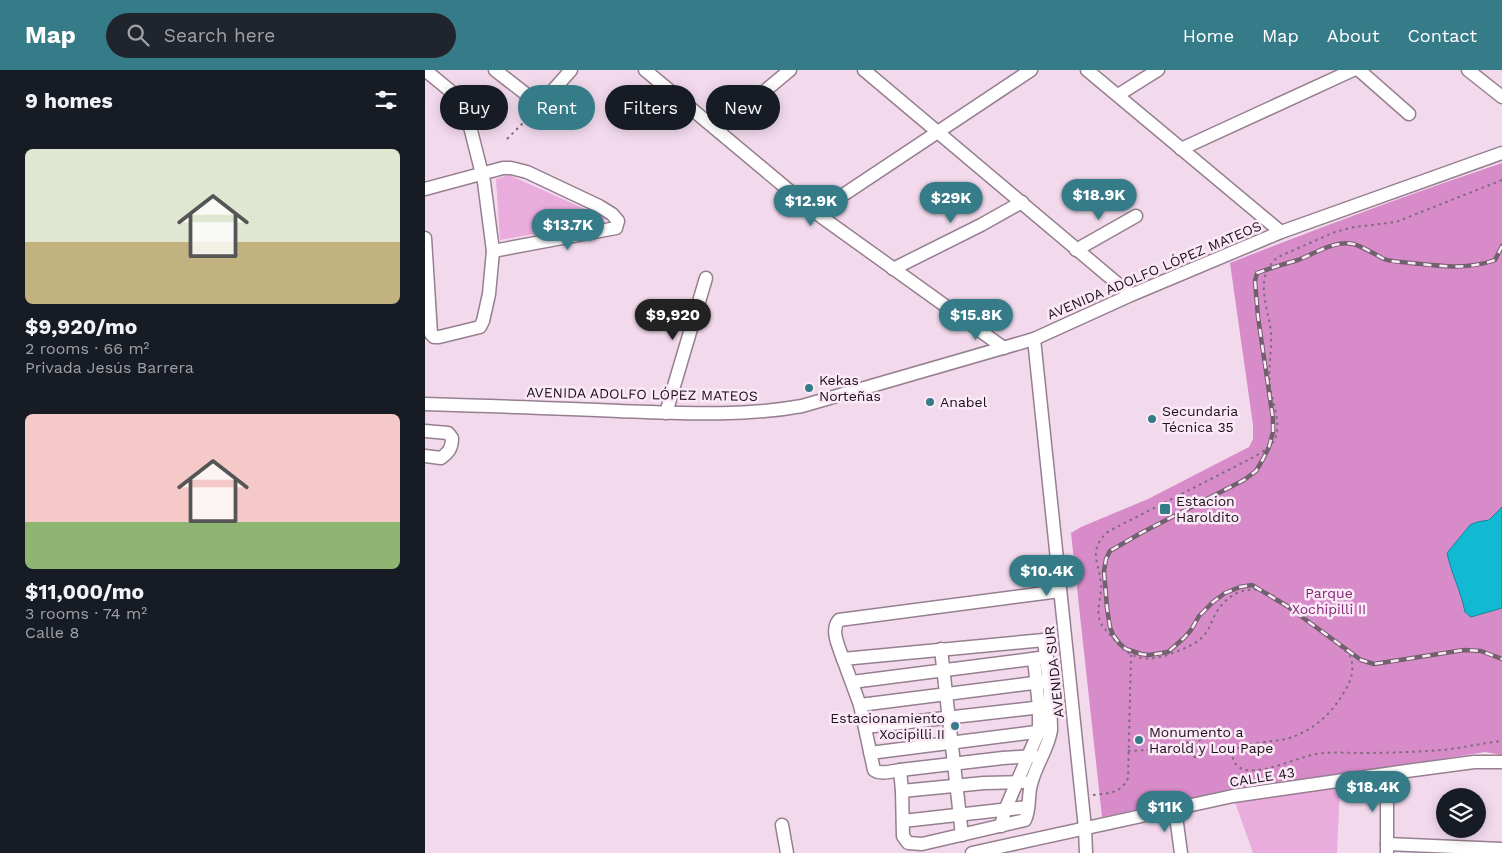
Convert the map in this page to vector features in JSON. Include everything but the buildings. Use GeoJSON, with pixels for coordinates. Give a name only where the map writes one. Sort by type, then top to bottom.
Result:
{"type":"FeatureCollection","features":[{"type":"Feature","properties":{"kind":"street"},"geometry":{"type":"LineString","coordinates":[[425,70],[464,103],[488,202],[493,251],[489,294],[481,325],[475,329],[439,337],[434,337],[431,332],[425,238]]}},
{"type":"Feature","properties":{"kind":"street"},"geometry":{"type":"LineString","coordinates":[[495,70],[518,88]]}},
{"type":"Feature","properties":{"kind":"street"},"geometry":{"type":"LineString","coordinates":[[558,85],[571,70]]}},
{"type":"Feature","properties":{"kind":"street"},"geometry":{"type":"LineString","coordinates":[[645,70],[706,120]]}},
{"type":"Feature","properties":{"kind":"street"},"geometry":{"type":"LineString","coordinates":[[772,85],[790,70]]}},
{"type":"Feature","properties":{"kind":"street"},"geometry":{"type":"LineString","coordinates":[[864,70],[1131,295]]}},
{"type":"Feature","properties":{"kind":"street"},"geometry":{"type":"LineString","coordinates":[[816,213],[1031,70]]}},
{"type":"Feature","properties":{"kind":"street"},"geometry":{"type":"LineString","coordinates":[[1087,70],[1281,232]]}},
{"type":"Feature","properties":{"kind":"street"},"geometry":{"type":"LineString","coordinates":[[1118,95],[1158,70]]}},
{"type":"Feature","properties":{"kind":"street"},"geometry":{"type":"LineString","coordinates":[[1181,149],[1353,70]]}},
{"type":"Feature","properties":{"kind":"street"},"geometry":{"type":"LineString","coordinates":[[1359,70],[1409,114]]}},
{"type":"Feature","properties":{"kind":"street"},"geometry":{"type":"LineString","coordinates":[[1469,70],[1502,97]]}},
{"type":"Feature","properties":{"kind":"street"},"geometry":{"type":"LineString","coordinates":[[718,130],[816,213],[1004,348]]}},
{"type":"Feature","properties":{"kind":"street","name":"AVENIDA ADOLFO LÓPEZ MATEOS"},"geometry":{"type":"LineString","coordinates":[[425,404],[666,413],[752,413],[802,406],[1034,339],[1131,295],[1281,232],[1502,154]]}},
{"type":"Feature","properties":{"kind":"street"},"geometry":{"type":"LineString","coordinates":[[425,189],[503,168],[511,168],[527,172],[599,206],[612,214],[618,222],[616,228],[493,251]]}},
{"type":"Feature","properties":{"kind":"street"},"geometry":{"type":"LineString","coordinates":[[893,269],[981,225],[1022,202]]}},
{"type":"Feature","properties":{"kind":"street"},"geometry":{"type":"LineString","coordinates":[[1076,250],[1136,216]]}},
{"type":"Feature","properties":{"kind":"street"},"geometry":{"type":"LineString","coordinates":[[666,413],[706,278]]}},
{"type":"Feature","properties":{"kind":"street","name":"AVENIDA SUR"},"geometry":{"type":"LineString","coordinates":[[1034,339],[1082,796],[1086,853]]}},
{"type":"Feature","properties":{"kind":"street"},"geometry":{"type":"LineString","coordinates":[[425,430],[447,433],[452,438],[452,443],[450,451],[441,458],[425,456]]}},
{"type":"Feature","properties":{"kind":"street"},"geometry":{"type":"LineString","coordinates":[[1044,756],[955,763],[877,772],[872,766],[860,705],[835,631],[836,623],[839,620],[1060,591]]}},
{"type":"Feature","properties":{"kind":"street"},"geometry":{"type":"LineString","coordinates":[[843,659],[1065,638]]}},
{"type":"Feature","properties":{"kind":"street"},"geometry":{"type":"LineString","coordinates":[[900,770],[903,836],[908,843],[913,844],[962,835],[1025,820],[1031,782],[1049,744],[1045,731],[1041,658],[1044,640]]}},
{"type":"Feature","properties":{"kind":"street"},"geometry":{"type":"LineString","coordinates":[[941,649],[958,786],[962,835]]}},
{"type":"Feature","properties":{"kind":"street"},"geometry":{"type":"LineString","coordinates":[[852,682],[1041,658]]}},
{"type":"Feature","properties":{"kind":"street"},"geometry":{"type":"LineString","coordinates":[[860,705],[1043,682]]}},
{"type":"Feature","properties":{"kind":"street"},"geometry":{"type":"LineString","coordinates":[[865,727],[1045,706]]}},
{"type":"Feature","properties":{"kind":"street"},"geometry":{"type":"LineString","coordinates":[[870,753],[1045,731]]}},
{"type":"Feature","properties":{"kind":"street"},"geometry":{"type":"LineString","coordinates":[[1001,826],[1016,782],[1029,756],[1045,731]]}},
{"type":"Feature","properties":{"kind":"street","name":"CALLE 43"},"geometry":{"type":"LineString","coordinates":[[972,853],[1233,796],[1474,762],[1502,762]]}},
{"type":"Feature","properties":{"kind":"street"},"geometry":{"type":"LineString","coordinates":[[1387,774],[1387,848],[1494,850]]}},
{"type":"Feature","properties":{"kind":"street"},"geometry":{"type":"LineString","coordinates":[[902,791],[1031,782]]}},
{"type":"Feature","properties":{"kind":"street"},"geometry":{"type":"LineString","coordinates":[[903,820],[1028,807]]}},
{"type":"Feature","properties":{"kind":"street"},"geometry":{"type":"LineString","coordinates":[[1175,809],[1181,853]]}},
{"type":"Feature","properties":{"kind":"street"},"geometry":{"type":"LineString","coordinates":[[782,826],[787,853]]}},
{"type":"Feature","properties":{"kind":"path"},"geometry":{"type":"LineString","coordinates":[[507,139],[518,128]]}},
{"type":"Feature","properties":{"kind":"path"},"geometry":{"type":"LineString","coordinates":[[1502,180],[1396,222],[1354,227],[1335,232],[1277,257],[1271,262],[1266,270],[1263,286],[1271,332],[1269,364],[1277,426],[1275,438],[1271,446],[1252,458],[1109,531],[1100,539],[1096,552],[1096,566],[1101,582],[1099,619],[1102,626],[1113,639],[1131,655],[1140,659],[1151,659],[1180,651],[1199,640],[1205,634],[1216,613],[1232,594],[1245,590],[1260,590],[1275,596],[1349,654],[1353,669],[1350,680],[1342,697],[1331,712],[1307,731],[1286,739],[1244,745],[1236,750],[1233,755],[1234,761],[1244,770],[1270,767],[1324,753],[1442,750],[1502,741]]}},
{"type":"Feature","properties":{"kind":"path"},"geometry":{"type":"LineString","coordinates":[[1082,796],[1115,792],[1121,789],[1128,778],[1131,655]]}},
{"type":"Feature","properties":{"kind":"path"},"geometry":{"type":"LineString","coordinates":[[1195,738],[1200,740],[1205,748],[1203,753],[1195,758],[1186,753],[1185,748],[1187,743],[1195,738]]}},
{"type":"Feature","properties":{"kind":"path"},"geometry":{"type":"LineString","coordinates":[[1128,751],[1185,748]]}},
{"type":"Feature","properties":{"kind":"path"},"geometry":{"type":"LineString","coordinates":[[1205,748],[1236,750]]}},
{"type":"Feature","properties":{"kind":"shaded area"},"geometry":{"type":"Polygon","coordinates":[[[509,175],[605,218],[603,222],[500,240],[496,179],[509,175]]]}},
{"type":"Feature","properties":{"kind":"shaded area"},"geometry":{"type":"Polygon","coordinates":[[[1340,786],[1337,853],[1253,853],[1235,802],[1340,786]]]}},
{"type":"Feature","properties":{"kind":"green space","name":"Parque Xochipilli II"},"geometry":{"type":"Polygon","coordinates":[[[1502,163],[1502,755],[1485,752],[1366,771],[1254,785],[1102,817],[1071,533],[1148,499],[1249,447],[1253,439],[1253,425],[1230,263],[1365,211],[1502,163]]]}},
{"type":"Feature","properties":{"kind":"water"},"geometry":{"type":"Polygon","coordinates":[[[1502,507],[1502,608],[1471,617],[1465,612],[1447,553],[1470,525],[1489,520],[1502,507]]]}},
{"type":"Feature","properties":{"kind":"railway"},"geometry":{"type":"LineString","coordinates":[[1502,246],[1495,260],[1474,265],[1453,266],[1390,261],[1357,245],[1346,243],[1325,248],[1298,260],[1257,273],[1255,281],[1258,317],[1273,419],[1273,432],[1263,459],[1256,471],[1244,480],[1110,551],[1106,559],[1104,571],[1107,608],[1113,635],[1126,649],[1141,654],[1149,655],[1168,652],[1184,638],[1199,616],[1213,602],[1225,593],[1252,585],[1287,606],[1361,660],[1374,664],[1464,650],[1481,651],[1502,659]]}},
{"type":"Feature","properties":{"kind":"place","name":"Kekas Norteñas"},"geometry":{"type":"Point","coordinates":[809,388]}},
{"type":"Feature","properties":{"kind":"place","name":"Anabel"},"geometry":{"type":"Point","coordinates":[930,402]}},
{"type":"Feature","properties":{"kind":"place","name":"Secundaria Técnica 35"},"geometry":{"type":"Point","coordinates":[1152,419]}},
{"type":"Feature","properties":{"kind":"place","name":"Estacion Haroldito"},"geometry":{"type":"Point","coordinates":[1165,509]}},
{"type":"Feature","properties":{"kind":"place","name":"Estacionamiento Xocipilli II"},"geometry":{"type":"Point","coordinates":[955,726]}},
{"type":"Feature","properties":{"kind":"place","name":"Monumento a Harold y Lou Pape"},"geometry":{"type":"Point","coordinates":[1139,740]}}]}
